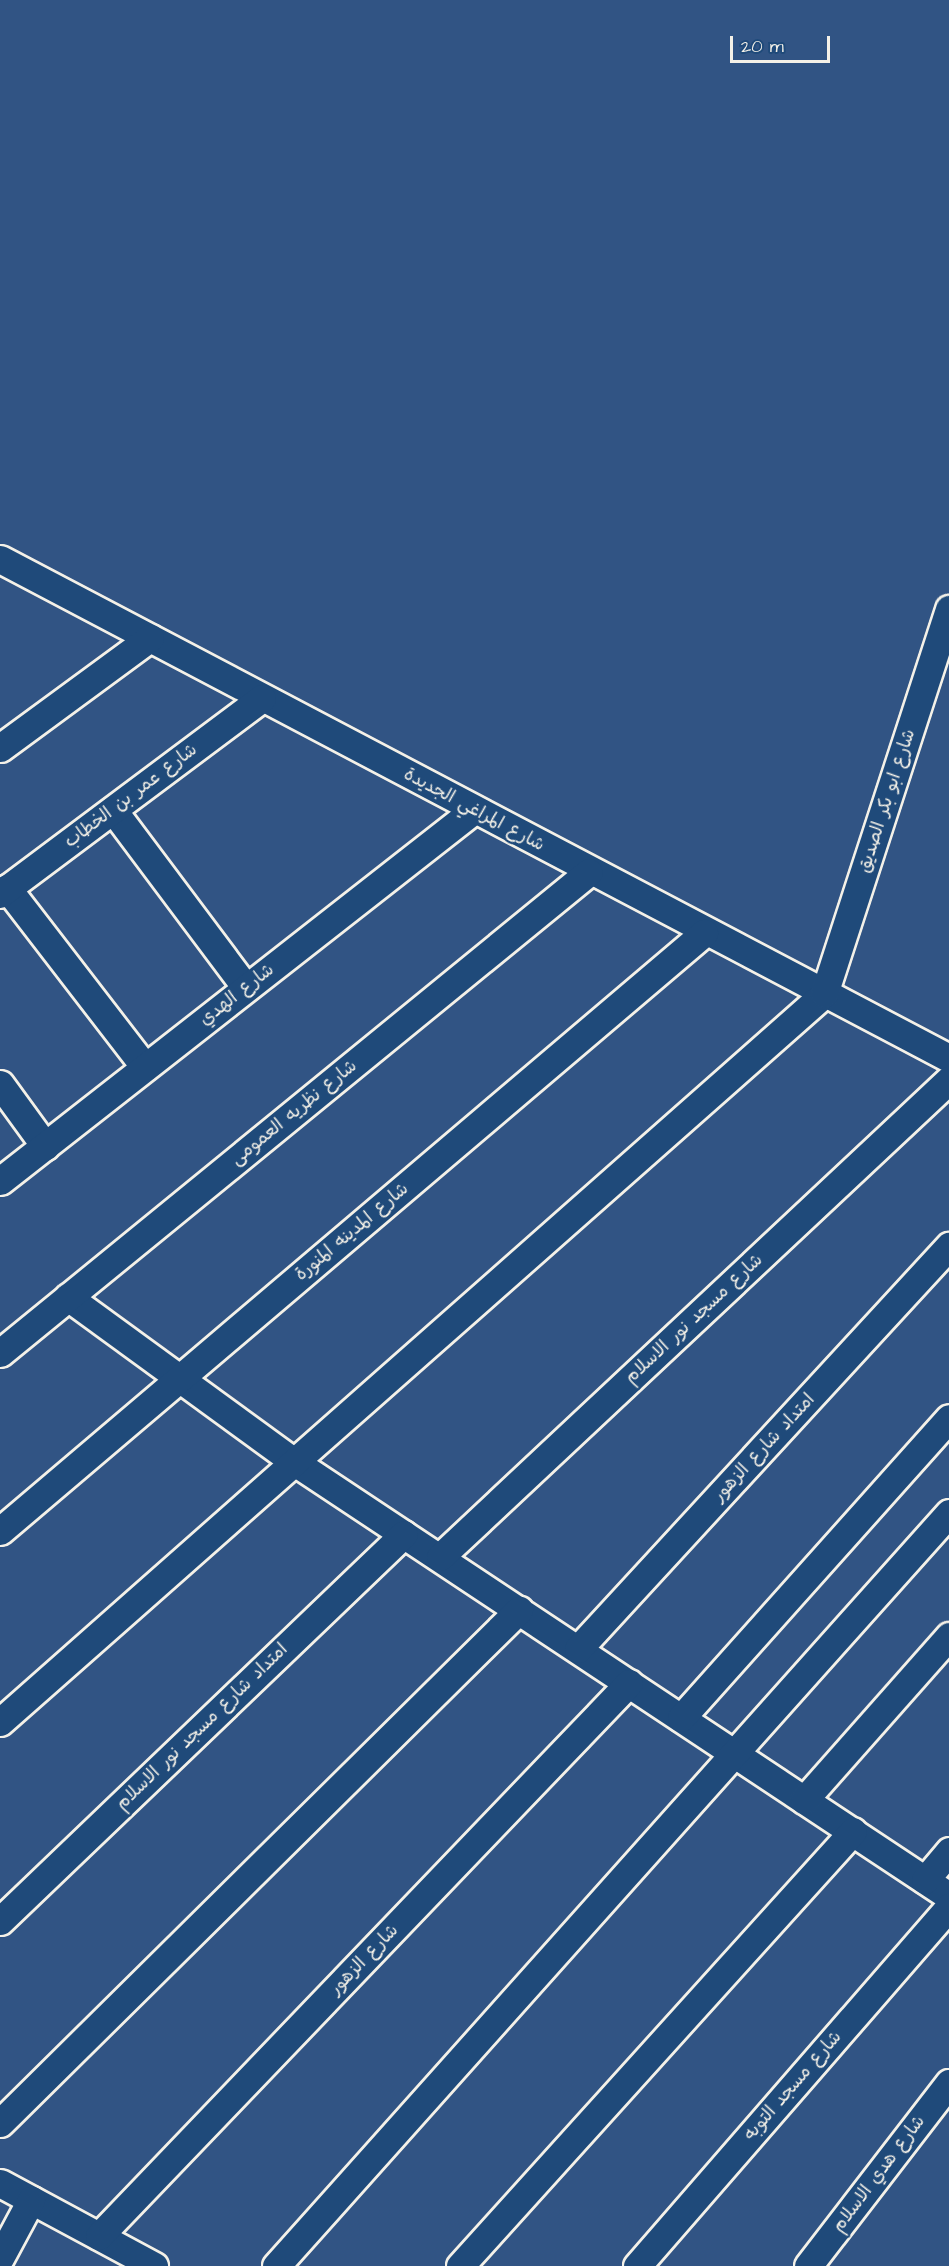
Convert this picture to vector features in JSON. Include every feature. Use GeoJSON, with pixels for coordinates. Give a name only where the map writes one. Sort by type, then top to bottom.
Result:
{"type":"FeatureCollection","features":[{"type":"Feature","properties":{"kind":"street","name":"شارع المراغي الجديدة"},"geometry":{"type":"LineString","coordinates":[[0,559],[948,1061]]}},
{"type":"Feature","properties":{"kind":"street","name":"شارع ابو بكر الصديق"},"geometry":{"type":"LineString","coordinates":[[824,994],[949,609]]}},
{"type":"Feature","properties":{"kind":"street"},"geometry":{"type":"LineString","coordinates":[[0,748],[150,638]]}},
{"type":"Feature","properties":{"kind":"street","name":"شارع عمر بن الخطاب"},"geometry":{"type":"LineString","coordinates":[[4,891],[262,698]]}},
{"type":"Feature","properties":{"kind":"street"},"geometry":{"type":"LineString","coordinates":[[113,810],[246,988]]}},
{"type":"Feature","properties":{"kind":"street","name":"شارع الهدي"},"geometry":{"type":"LineString","coordinates":[[0,1181],[474,810]]}},
{"type":"Feature","properties":{"kind":"street","name":"شارع نظريه العمومى"},"geometry":{"type":"LineString","coordinates":[[0,1353],[589,872]]}},
{"type":"Feature","properties":{"kind":"street"},"geometry":{"type":"LineString","coordinates":[[4,891],[145,1067]]}},
{"type":"Feature","properties":{"kind":"street","name":"شارع المدينه المنورة"},"geometry":{"type":"LineString","coordinates":[[0,1531],[704,933]]}},
{"type":"Feature","properties":{"kind":"street"},"geometry":{"type":"LineString","coordinates":[[0,1722],[296,1463],[824,994]]}},
{"type":"Feature","properties":{"kind":"street","name":"شارع مسجد نور الاسلام"},"geometry":{"type":"LineString","coordinates":[[440,1557],[948,1061]]}},
{"type":"Feature","properties":{"kind":"street"},"geometry":{"type":"LineString","coordinates":[[0,1084],[45,1146]]}},
{"type":"Feature","properties":{"kind":"street","name":"امتداد شارع الزهور"},"geometry":{"type":"LineString","coordinates":[[578,1649],[949,1246]]}},
{"type":"Feature","properties":{"kind":"street"},"geometry":{"type":"LineString","coordinates":[[68,1297],[178,1380],[296,1463],[949,1896]]}},
{"type":"Feature","properties":{"kind":"street"},"geometry":{"type":"LineString","coordinates":[[681,1718],[949,1418]]}},
{"type":"Feature","properties":{"kind":"street"},"geometry":{"type":"LineString","coordinates":[[276,2266],[738,1756],[949,1514]]}},
{"type":"Feature","properties":{"kind":"street","name":"امتداد شارع مسجد نور الاسلام"},"geometry":{"type":"LineString","coordinates":[[0,1921],[404,1534]]}},
{"type":"Feature","properties":{"kind":"street"},"geometry":{"type":"LineString","coordinates":[[0,2123],[519,1610]]}},
{"type":"Feature","properties":{"kind":"street"},"geometry":{"type":"LineString","coordinates":[[804,1800],[949,1636]]}},
{"type":"Feature","properties":{"kind":"street","name":"شارع الزهور"},"geometry":{"type":"LineString","coordinates":[[99,2236],[629,1683]]}},
{"type":"Feature","properties":{"kind":"street"},"geometry":{"type":"LineString","coordinates":[[460,2266],[853,1831]]}},
{"type":"Feature","properties":{"kind":"street"},"geometry":{"type":"LineString","coordinates":[[925,1880],[949,1851]]}},
{"type":"Feature","properties":{"kind":"street","name":"شارع مسجد التوبه"},"geometry":{"type":"LineString","coordinates":[[637,2266],[949,1907]]}},
{"type":"Feature","properties":{"kind":"street","name":"شارع هدي الاسلام"},"geometry":{"type":"LineString","coordinates":[[808,2266],[949,2083]]}},
{"type":"Feature","properties":{"kind":"street"},"geometry":{"type":"LineString","coordinates":[[0,2183],[99,2236],[139,2263]]}},
{"type":"Feature","properties":{"kind":"street"},"geometry":{"type":"LineString","coordinates":[[0,2258],[32,2200]]}}]}
